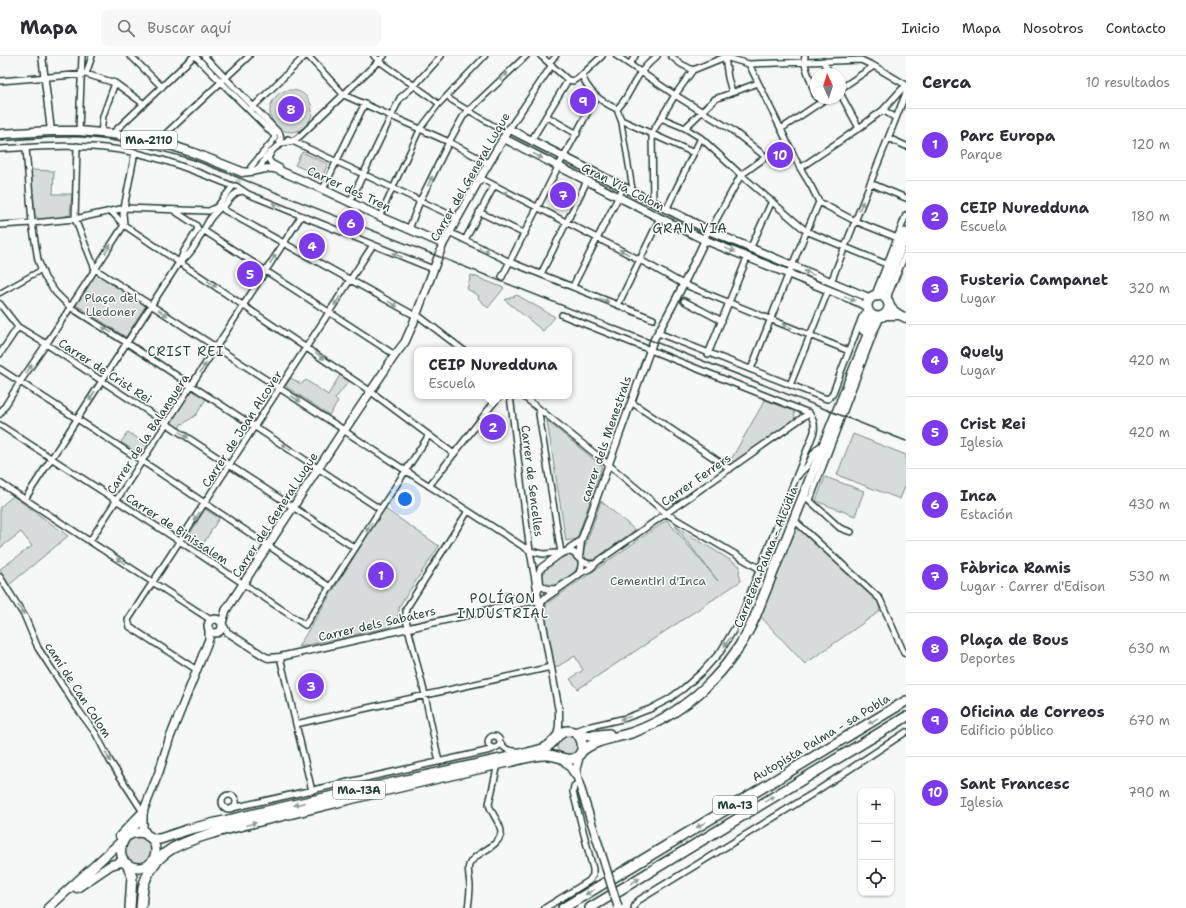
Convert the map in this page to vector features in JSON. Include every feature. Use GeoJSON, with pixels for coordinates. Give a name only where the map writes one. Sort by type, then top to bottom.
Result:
{"type":"FeatureCollection","features":[{"type":"Feature","properties":{"kind":"highway"},"geometry":{"type":"LineString","coordinates":[[880,299],[884,294],[885,286],[903,238]]}},
{"type":"Feature","properties":{"kind":"highway","name":"Carretera Palma - Alcúdia"},"geometry":{"type":"LineString","coordinates":[[574,732],[590,736],[608,734],[641,724],[659,715],[680,702],[699,686],[714,672],[730,653],[747,623],[804,498],[819,447],[869,326],[887,312],[880,299],[867,302],[869,326],[850,381],[804,498],[748,632],[731,659],[716,678],[683,706],[657,722],[634,732],[594,743],[586,747],[580,753]]}},
{"type":"Feature","properties":{"kind":"highway"},"geometry":{"type":"LineString","coordinates":[[868,310],[872,316],[881,316]]}},
{"type":"Feature","properties":{"kind":"highway","name":"Autopista Palma - sa Pobla"},"geometry":{"type":"LineString","coordinates":[[563,908],[906,701]]}},
{"type":"Feature","properties":{"kind":"highway","name":"Ma-13"},"geometry":{"type":"LineString","coordinates":[[590,908],[906,717]]}},
{"type":"Feature","properties":{"kind":"highway"},"geometry":{"type":"LineString","coordinates":[[574,732],[579,736],[582,743],[580,753],[577,757],[571,760],[561,758],[556,753],[554,748],[556,738],[562,733],[574,732]]}},
{"type":"Feature","properties":{"kind":"highway","name":"Ma-13A"},"geometry":{"type":"LineString","coordinates":[[148,836],[154,839],[160,839],[190,829],[539,750],[547,747],[556,738]]}},
{"type":"Feature","properties":{"kind":"highway","name":"Ma-13A"},"geometry":{"type":"LineString","coordinates":[[213,833],[498,764],[545,755],[561,758]]}},
{"type":"Feature","properties":{"kind":"highway"},"geometry":{"type":"LineString","coordinates":[[140,908],[147,876],[152,867],[162,856],[177,845],[213,833]]}},
{"type":"Feature","properties":{"kind":"highway"},"geometry":{"type":"LineString","coordinates":[[140,908],[139,890],[141,880],[151,862]]}},
{"type":"Feature","properties":{"kind":"highway"},"geometry":{"type":"LineString","coordinates":[[128,864],[132,876],[130,908]]}},
{"type":"Feature","properties":{"kind":"main road","name":"Ma-2110"},"geometry":{"type":"LineString","coordinates":[[0,134],[79,131],[158,141],[194,152],[242,172]]}},
{"type":"Feature","properties":{"kind":"main road","name":"Gran Via Colom"},"geometry":{"type":"LineString","coordinates":[[506,133],[531,141],[666,210],[750,249],[865,296],[880,299]]}},
{"type":"Feature","properties":{"kind":"main road","name":"Gran Via Colom"},"geometry":{"type":"LineString","coordinates":[[506,133],[558,167],[619,196],[660,218],[705,240],[863,305],[868,310]]}},
{"type":"Feature","properties":{"kind":"main road","name":"Carrer del General Luque"},"geometry":{"type":"LineString","coordinates":[[220,628],[226,610],[318,468],[405,342],[443,244],[506,133]]}},
{"type":"Feature","properties":{"kind":"main road","name":"Carrer des Tren"},"geometry":{"type":"LineString","coordinates":[[242,172],[250,172],[254,168],[273,168],[443,244]]}},
{"type":"Feature","properties":{"kind":"main road"},"geometry":{"type":"LineString","coordinates":[[880,299],[902,317]]}},
{"type":"Feature","properties":{"kind":"main road"},"geometry":{"type":"LineString","coordinates":[[881,316],[902,317]]}},
{"type":"Feature","properties":{"kind":"main road","name":"Carrer del General Luque"},"geometry":{"type":"LineString","coordinates":[[211,622],[226,610]]}},
{"type":"Feature","properties":{"kind":"main road"},"geometry":{"type":"LineString","coordinates":[[211,622],[218,619],[220,628]]}},
{"type":"Feature","properties":{"kind":"main road"},"geometry":{"type":"LineString","coordinates":[[143,812],[143,828],[153,841],[155,855],[151,862],[140,868],[132,867],[122,859],[120,852],[121,844],[136,825],[143,812],[209,639],[211,622]]}},
{"type":"Feature","properties":{"kind":"main road"},"geometry":{"type":"LineString","coordinates":[[211,622],[213,632],[220,628]]}},
{"type":"Feature","properties":{"kind":"main road"},"geometry":{"type":"LineString","coordinates":[[209,639],[220,628]]}},
{"type":"Feature","properties":{"kind":"main road"},"geometry":{"type":"LineString","coordinates":[[580,753],[576,767],[579,782],[618,907]]}},
{"type":"Feature","properties":{"kind":"main road"},"geometry":{"type":"LineString","coordinates":[[561,758],[569,766],[579,782]]}},
{"type":"Feature","properties":{"kind":"main road"},"geometry":{"type":"LineString","coordinates":[[51,906],[58,895],[126,831],[143,812]]}},
{"type":"Feature","properties":{"kind":"main road","name":"Ma-13A"},"geometry":{"type":"LineString","coordinates":[[126,837],[137,832],[148,836]]}},
{"type":"Feature","properties":{"kind":"main road","name":"Ma-13A"},"geometry":{"type":"LineString","coordinates":[[151,862],[165,848],[179,841],[213,833]]}},
{"type":"Feature","properties":{"kind":"main road"},"geometry":{"type":"LineString","coordinates":[[51,906],[126,837]]}},
{"type":"Feature","properties":{"kind":"main road"},"geometry":{"type":"LineString","coordinates":[[51,906],[111,865],[121,862],[128,864]]}},
{"type":"Feature","properties":{"kind":"street"},"geometry":{"type":"LineString","coordinates":[[42,56],[51,131]]}},
{"type":"Feature","properties":{"kind":"street"},"geometry":{"type":"LineString","coordinates":[[79,131],[84,74],[82,56]]}},
{"type":"Feature","properties":{"kind":"street"},"geometry":{"type":"LineString","coordinates":[[84,74],[92,56]]}},
{"type":"Feature","properties":{"kind":"street"},"geometry":{"type":"LineString","coordinates":[[112,134],[194,56],[223,79]]}},
{"type":"Feature","properties":{"kind":"street"},"geometry":{"type":"LineString","coordinates":[[204,56],[223,79],[280,134],[281,138],[279,141]]}},
{"type":"Feature","properties":{"kind":"street"},"geometry":{"type":"LineString","coordinates":[[158,141],[249,56]]}},
{"type":"Feature","properties":{"kind":"street"},"geometry":{"type":"LineString","coordinates":[[252,108],[306,56],[344,95],[449,142],[488,163]]}},
{"type":"Feature","properties":{"kind":"street"},"geometry":{"type":"LineString","coordinates":[[374,56],[440,104]]}},
{"type":"Feature","properties":{"kind":"street"},"geometry":{"type":"LineString","coordinates":[[254,168],[262,164],[265,158],[283,143],[295,139],[344,95],[384,56]]}},
{"type":"Feature","properties":{"kind":"street"},"geometry":{"type":"LineString","coordinates":[[350,202],[400,98],[415,85],[440,56]]}},
{"type":"Feature","properties":{"kind":"street"},"geometry":{"type":"LineString","coordinates":[[380,216],[420,129],[440,104],[485,56]]}},
{"type":"Feature","properties":{"kind":"street"},"geometry":{"type":"LineString","coordinates":[[409,229],[420,200],[464,115],[526,56]]}},
{"type":"Feature","properties":{"kind":"street"},"geometry":{"type":"LineString","coordinates":[[542,56],[568,80],[575,81],[602,56]]}},
{"type":"Feature","properties":{"kind":"street"},"geometry":{"type":"LineString","coordinates":[[550,64],[556,56]]}},
{"type":"Feature","properties":{"kind":"street"},"geometry":{"type":"LineString","coordinates":[[617,56],[675,95],[732,130],[766,157]]}},
{"type":"Feature","properties":{"kind":"street"},"geometry":{"type":"LineString","coordinates":[[630,64],[635,56]]}},
{"type":"Feature","properties":{"kind":"street"},"geometry":{"type":"LineString","coordinates":[[617,109],[626,99],[641,71],[657,56]]}},
{"type":"Feature","properties":{"kind":"street"},"geometry":{"type":"LineString","coordinates":[[671,56],[681,64],[693,70]]}},
{"type":"Feature","properties":{"kind":"street"},"geometry":{"type":"LineString","coordinates":[[724,56],[732,92]]}},
{"type":"Feature","properties":{"kind":"street"},"geometry":{"type":"LineString","coordinates":[[653,203],[652,133],[675,95],[693,70],[712,58],[724,56],[749,64],[804,59],[823,61],[853,58],[874,66],[906,87],[902,89],[883,110],[800,168]]}},
{"type":"Feature","properties":{"kind":"street"},"geometry":{"type":"LineString","coordinates":[[809,56],[813,61]]}},
{"type":"Feature","properties":{"kind":"street"},"geometry":{"type":"LineString","coordinates":[[133,57],[162,87]]}},
{"type":"Feature","properties":{"kind":"street"},"geometry":{"type":"LineString","coordinates":[[804,59],[810,78]]}},
{"type":"Feature","properties":{"kind":"street"},"geometry":{"type":"LineString","coordinates":[[823,61],[827,68]]}},
{"type":"Feature","properties":{"kind":"street","name":"Carrer del General Luque"},"geometry":{"type":"LineString","coordinates":[[506,133],[550,64]]}},
{"type":"Feature","properties":{"kind":"street"},"geometry":{"type":"LineString","coordinates":[[749,64],[787,143],[819,202],[855,221],[903,238]]}},
{"type":"Feature","properties":{"kind":"street"},"geometry":{"type":"LineString","coordinates":[[846,85],[874,66]]}},
{"type":"Feature","properties":{"kind":"street"},"geometry":{"type":"LineString","coordinates":[[0,81],[84,74],[115,83],[144,104]]}},
{"type":"Feature","properties":{"kind":"street"},"geometry":{"type":"LineString","coordinates":[[582,75],[587,86],[596,97],[617,109],[622,120],[633,193]]}},
{"type":"Feature","properties":{"kind":"street"},"geometry":{"type":"LineString","coordinates":[[531,141],[568,80]]}},
{"type":"Feature","properties":{"kind":"street"},"geometry":{"type":"LineString","coordinates":[[102,133],[103,116],[115,83]]}},
{"type":"Feature","properties":{"kind":"street"},"geometry":{"type":"LineString","coordinates":[[685,128],[715,99],[758,83]]}},
{"type":"Feature","properties":{"kind":"street"},"geometry":{"type":"LineString","coordinates":[[831,282],[906,93]]}},
{"type":"Feature","properties":{"kind":"street"},"geometry":{"type":"LineString","coordinates":[[448,96],[451,100],[468,111],[506,133]]}},
{"type":"Feature","properties":{"kind":"street"},"geometry":{"type":"LineString","coordinates":[[502,278],[558,167],[596,97]]}},
{"type":"Feature","properties":{"kind":"street"},"geometry":{"type":"LineString","coordinates":[[325,190],[324,186],[365,104]]}},
{"type":"Feature","properties":{"kind":"street"},"geometry":{"type":"LineString","coordinates":[[781,129],[818,104]]}},
{"type":"Feature","properties":{"kind":"street"},"geometry":{"type":"LineString","coordinates":[[846,104],[859,128]]}},
{"type":"Feature","properties":{"kind":"street"},"geometry":{"type":"LineString","coordinates":[[252,108],[275,137],[254,168]]}},
{"type":"Feature","properties":{"kind":"street"},"geometry":{"type":"LineString","coordinates":[[883,110],[896,118]]}},
{"type":"Feature","properties":{"kind":"street"},"geometry":{"type":"LineString","coordinates":[[546,116],[576,134]]}},
{"type":"Feature","properties":{"kind":"street"},"geometry":{"type":"LineString","coordinates":[[661,118],[685,128],[701,138],[806,231],[886,264]]}},
{"type":"Feature","properties":{"kind":"street"},"geometry":{"type":"LineString","coordinates":[[622,120],[694,153]]}},
{"type":"Feature","properties":{"kind":"street"},"geometry":{"type":"LineString","coordinates":[[666,210],[701,138]]}},
{"type":"Feature","properties":{"kind":"street"},"geometry":{"type":"LineString","coordinates":[[888,138],[906,146]]}},
{"type":"Feature","properties":{"kind":"street"},"geometry":{"type":"LineString","coordinates":[[254,168],[271,147],[279,141],[295,139],[336,162],[457,218]]}},
{"type":"Feature","properties":{"kind":"street"},"geometry":{"type":"LineString","coordinates":[[710,231],[741,175],[787,143]]}},
{"type":"Feature","properties":{"kind":"street"},"geometry":{"type":"LineString","coordinates":[[77,146],[75,219],[95,269],[530,551],[543,554],[561,554]]}},
{"type":"Feature","properties":{"kind":"street"},"geometry":{"type":"LineString","coordinates":[[0,149],[77,146],[113,148],[163,159],[233,188],[236,186],[242,191],[300,216],[433,269]]}},
{"type":"Feature","properties":{"kind":"street"},"geometry":{"type":"LineString","coordinates":[[26,148],[32,223],[38,260],[45,278],[56,293],[70,307],[380,509]]}},
{"type":"Feature","properties":{"kind":"street"},"geometry":{"type":"LineString","coordinates":[[272,151],[269,156],[270,162],[284,172]]}},
{"type":"Feature","properties":{"kind":"street"},"geometry":{"type":"LineString","coordinates":[[0,414],[124,225],[123,218],[135,152]]}},
{"type":"Feature","properties":{"kind":"street"},"geometry":{"type":"LineString","coordinates":[[480,178],[640,260],[683,284],[849,351]]}},
{"type":"Feature","properties":{"kind":"street"},"geometry":{"type":"LineString","coordinates":[[541,274],[587,181]]}},
{"type":"Feature","properties":{"kind":"street"},"geometry":{"type":"LineString","coordinates":[[870,183],[906,198]]}},
{"type":"Feature","properties":{"kind":"street"},"geometry":{"type":"LineString","coordinates":[[464,240],[494,186]]}},
{"type":"Feature","properties":{"kind":"street"},"geometry":{"type":"LineString","coordinates":[[0,225],[75,219],[125,208],[210,211],[217,207],[233,188]]}},
{"type":"Feature","properties":{"kind":"street"},"geometry":{"type":"LineString","coordinates":[[25,499],[183,256],[233,188]]}},
{"type":"Feature","properties":{"kind":"street"},"geometry":{"type":"LineString","coordinates":[[572,286],[623,188]]}},
{"type":"Feature","properties":{"kind":"street"},"geometry":{"type":"LineString","coordinates":[[242,191],[235,193],[223,207],[224,210],[420,317],[459,347]]}},
{"type":"Feature","properties":{"kind":"street"},"geometry":{"type":"LineString","coordinates":[[750,249],[772,201]]}},
{"type":"Feature","properties":{"kind":"street"},"geometry":{"type":"LineString","coordinates":[[751,369],[788,274],[819,202]]}},
{"type":"Feature","properties":{"kind":"street"},"geometry":{"type":"LineString","coordinates":[[173,210],[198,226],[198,229],[184,251],[183,256]]}},
{"type":"Feature","properties":{"kind":"street"},"geometry":{"type":"LineString","coordinates":[[188,219],[188,212],[190,210]]}},
{"type":"Feature","properties":{"kind":"street"},"geometry":{"type":"LineString","coordinates":[[111,211],[124,225],[307,347],[370,391],[454,454]]}},
{"type":"Feature","properties":{"kind":"street"},"geometry":{"type":"LineString","coordinates":[[180,261],[189,253],[204,230],[209,219],[210,211]]}},
{"type":"Feature","properties":{"kind":"street"},"geometry":{"type":"LineString","coordinates":[[479,212],[525,234]]}},
{"type":"Feature","properties":{"kind":"street"},"geometry":{"type":"LineString","coordinates":[[880,299],[886,264],[903,238],[906,215]]}},
{"type":"Feature","properties":{"kind":"street","name":"Carrer de la Balanguera"},"geometry":{"type":"LineString","coordinates":[[90,542],[244,306],[300,216]]}},
{"type":"Feature","properties":{"kind":"street"},"geometry":{"type":"LineString","coordinates":[[618,305],[660,218]]}},
{"type":"Feature","properties":{"kind":"street"},"geometry":{"type":"LineString","coordinates":[[204,230],[395,355]]}},
{"type":"Feature","properties":{"kind":"street","name":"carrer dels Menestrals"},"geometry":{"type":"LineString","coordinates":[[580,559],[581,541],[652,344],[705,240],[707,232],[710,231]]}},
{"type":"Feature","properties":{"kind":"street"},"geometry":{"type":"LineString","coordinates":[[449,232],[510,262],[653,319]]}},
{"type":"Feature","properties":{"kind":"street","name":"Carrer de Joan Alcover"},"geometry":{"type":"LineString","coordinates":[[197,670],[130,626],[128,620],[373,245]]}},
{"type":"Feature","properties":{"kind":"street"},"geometry":{"type":"LineString","coordinates":[[880,299],[889,293],[906,253]]}},
{"type":"Feature","properties":{"kind":"street"},"geometry":{"type":"LineString","coordinates":[[708,354],[747,258]]}},
{"type":"Feature","properties":{"kind":"street"},"geometry":{"type":"LineString","coordinates":[[0,293],[42,270]]}},
{"type":"Feature","properties":{"kind":"street"},"geometry":{"type":"LineString","coordinates":[[790,385],[828,291]]}},
{"type":"Feature","properties":{"kind":"street"},"geometry":{"type":"LineString","coordinates":[[684,301],[722,321]]}},
{"type":"Feature","properties":{"kind":"street"},"geometry":{"type":"LineString","coordinates":[[0,304],[18,327],[0,354]]}},
{"type":"Feature","properties":{"kind":"street"},"geometry":{"type":"LineString","coordinates":[[658,333],[708,354],[828,399],[832,395],[862,317],[868,310]]}},
{"type":"Feature","properties":{"kind":"street"},"geometry":{"type":"LineString","coordinates":[[562,315],[652,344],[690,366],[809,413],[815,425],[814,432],[740,619],[721,651],[703,672],[669,699],[639,714],[574,732]]}},
{"type":"Feature","properties":{"kind":"street"},"geometry":{"type":"LineString","coordinates":[[851,532],[840,528],[804,498],[858,374],[881,316]]}},
{"type":"Feature","properties":{"kind":"street","name":"Carrer de Crist Rei"},"geometry":{"type":"LineString","coordinates":[[18,327],[355,548]]}},
{"type":"Feature","properties":{"kind":"street"},"geometry":{"type":"LineString","coordinates":[[0,369],[142,461],[330,587],[429,435]]}},
{"type":"Feature","properties":{"kind":"street"},"geometry":{"type":"LineString","coordinates":[[850,381],[858,374]]}},
{"type":"Feature","properties":{"kind":"street"},"geometry":{"type":"LineString","coordinates":[[429,486],[498,399]]}},
{"type":"Feature","properties":{"kind":"street","name":"Carrer de Sencelles"},"geometry":{"type":"LineString","coordinates":[[510,399],[530,551],[559,711],[560,725],[556,738]]}},
{"type":"Feature","properties":{"kind":"street"},"geometry":{"type":"LineString","coordinates":[[527,399],[667,514],[760,569]]}},
{"type":"Feature","properties":{"kind":"street"},"geometry":{"type":"LineString","coordinates":[[631,402],[730,469]]}},
{"type":"Feature","properties":{"kind":"street"},"geometry":{"type":"LineString","coordinates":[[540,410],[540,421],[561,554]]}},
{"type":"Feature","properties":{"kind":"street","name":"Carrer Ferrers"},"geometry":{"type":"LineString","coordinates":[[579,574],[588,570],[809,413]]}},
{"type":"Feature","properties":{"kind":"street","name":"Carrer de Binissalem"},"geometry":{"type":"LineString","coordinates":[[0,425],[305,625],[330,587]]}},
{"type":"Feature","properties":{"kind":"street"},"geometry":{"type":"LineString","coordinates":[[794,483],[800,473],[808,465],[813,452],[819,447]]}},
{"type":"Feature","properties":{"kind":"street"},"geometry":{"type":"LineString","coordinates":[[0,483],[154,582],[211,622]]}},
{"type":"Feature","properties":{"kind":"street"},"geometry":{"type":"LineString","coordinates":[[439,762],[425,695],[406,620],[406,609],[468,511]]}},
{"type":"Feature","properties":{"kind":"street"},"geometry":{"type":"LineString","coordinates":[[794,520],[880,599],[904,654]]}},
{"type":"Feature","properties":{"kind":"street"},"geometry":{"type":"LineString","coordinates":[[537,592],[539,581],[538,572],[541,568],[581,541]]}},
{"type":"Feature","properties":{"kind":"street"},"geometry":{"type":"LineString","coordinates":[[568,550],[589,564],[595,564]]}},
{"type":"Feature","properties":{"kind":"street"},"geometry":{"type":"LineString","coordinates":[[541,610],[541,603],[545,598],[579,574],[581,569],[580,559]]}},
{"type":"Feature","properties":{"kind":"street","name":"Carrer de Sencelles"},"geometry":{"type":"LineString","coordinates":[[533,569],[539,581]]}},
{"type":"Feature","properties":{"kind":"street","name":"camí de Can Colom"},"geometry":{"type":"LineString","coordinates":[[0,577],[25,617],[38,648],[77,708],[96,734],[110,761],[143,812]]}},
{"type":"Feature","properties":{"kind":"street"},"geometry":{"type":"LineString","coordinates":[[539,581],[542,587],[550,590],[558,589]]}},
{"type":"Feature","properties":{"kind":"street"},"geometry":{"type":"LineString","coordinates":[[508,596],[515,601],[516,604]]}},
{"type":"Feature","properties":{"kind":"street","name":"Carrer dels Sabaters"},"geometry":{"type":"LineString","coordinates":[[220,628],[268,658],[280,658],[539,600]]}},
{"type":"Feature","properties":{"kind":"street"},"geometry":{"type":"LineString","coordinates":[[280,658],[312,791]]}},
{"type":"Feature","properties":{"kind":"street"},"geometry":{"type":"LineString","coordinates":[[296,724],[551,667]]}},
{"type":"Feature","properties":{"kind":"street","name":"Carrer de Sencelles"},"geometry":{"type":"LineString","coordinates":[[559,711],[565,724],[574,732]]}},
{"type":"Feature","properties":{"kind":"street"},"geometry":{"type":"LineString","coordinates":[[634,908],[639,900],[812,794],[906,732]]}},
{"type":"Feature","properties":{"kind":"street"},"geometry":{"type":"LineString","coordinates":[[246,806],[239,804],[233,796],[228,796],[223,799],[225,808],[246,806],[494,749],[498,744],[499,738],[492,736],[488,739]]}},
{"type":"Feature","properties":{"kind":"street"},"geometry":{"type":"LineString","coordinates":[[482,752],[487,747],[488,739]]}},
{"type":"Feature","properties":{"kind":"street"},"geometry":{"type":"LineString","coordinates":[[488,739],[491,747],[498,744],[517,752],[539,750]]}},
{"type":"Feature","properties":{"kind":"street"},"geometry":{"type":"LineString","coordinates":[[468,908],[470,863],[494,844],[500,836],[500,827],[491,811],[489,804],[498,764]]}},
{"type":"Feature","properties":{"kind":"street"},"geometry":{"type":"LineString","coordinates":[[545,908],[588,882],[593,875],[593,869],[573,792],[574,786],[579,782]]}},
{"type":"Feature","properties":{"kind":"street"},"geometry":{"type":"LineString","coordinates":[[232,808],[235,806],[236,800]]}},
{"type":"Feature","properties":{"kind":"street"},"geometry":{"type":"LineString","coordinates":[[239,818],[246,806]]}},
{"type":"Feature","properties":{"kind":"green space"},"geometry":{"type":"Polygon","coordinates":[[[287,90],[295,90],[303,93],[309,99],[312,111],[309,123],[303,129],[295,132],[287,132],[279,129],[273,123],[270,115],[270,107],[273,99],[279,93],[287,90]]]}},
{"type":"Feature","properties":{"kind":"green space"},"geometry":{"type":"Polygon","coordinates":[[[302,152],[328,164],[322,177],[295,165],[302,152]]]}},
{"type":"Feature","properties":{"kind":"green space"},"geometry":{"type":"Polygon","coordinates":[[[31,170],[54,171],[53,194],[72,194],[70,215],[39,219],[35,215],[31,170]]]}},
{"type":"Feature","properties":{"kind":"green space","name":"Plaça del Lledoner"},"geometry":{"type":"Polygon","coordinates":[[[96,273],[146,305],[126,337],[76,305],[96,273]]]}},
{"type":"Feature","properties":{"kind":"green space"},"geometry":{"type":"Polygon","coordinates":[[[471,275],[504,288],[488,308],[478,298],[479,296],[467,289],[471,275]]]}},
{"type":"Feature","properties":{"kind":"green space"},"geometry":{"type":"Polygon","coordinates":[[[517,295],[555,317],[543,331],[505,300],[517,295]]]}},
{"type":"Feature","properties":{"kind":"green space"},"geometry":{"type":"Polygon","coordinates":[[[340,375],[349,381],[335,399],[338,402],[329,415],[286,385],[291,378],[301,384],[306,380],[328,395],[340,375]]]}},
{"type":"Feature","properties":{"kind":"green space"},"geometry":{"type":"Polygon","coordinates":[[[192,390],[206,399],[196,415],[183,424],[182,423],[179,428],[172,424],[172,421],[192,390]]]}},
{"type":"Feature","properties":{"kind":"green space"},"geometry":{"type":"Polygon","coordinates":[[[765,400],[794,410],[795,420],[731,465],[729,463],[765,400]]]}},
{"type":"Feature","properties":{"kind":"green space"},"geometry":{"type":"Polygon","coordinates":[[[547,421],[602,466],[577,539],[566,541],[547,421]]]}},
{"type":"Feature","properties":{"kind":"green space"},"geometry":{"type":"Polygon","coordinates":[[[128,432],[148,445],[142,455],[121,442],[128,432]]]}},
{"type":"Feature","properties":{"kind":"green space"},"geometry":{"type":"Polygon","coordinates":[[[853,434],[906,455],[906,484],[900,499],[837,475],[853,434]]]}},
{"type":"Feature","properties":{"kind":"green space"},"geometry":{"type":"Polygon","coordinates":[[[825,477],[864,491],[855,516],[816,501],[825,477]]]}},
{"type":"Feature","properties":{"kind":"green space"},"geometry":{"type":"Polygon","coordinates":[[[13,496],[68,536],[9,585],[0,569],[32,546],[21,532],[0,548],[0,507],[13,496]]]}},
{"type":"Feature","properties":{"kind":"green space"},"geometry":{"type":"Polygon","coordinates":[[[601,501],[635,530],[596,559],[587,560],[583,552],[601,501]]]}},
{"type":"Feature","properties":{"kind":"green space"},"geometry":{"type":"Polygon","coordinates":[[[384,508],[439,546],[400,605],[397,621],[390,627],[298,647],[384,508]]]}},
{"type":"Feature","properties":{"kind":"green space"},"geometry":{"type":"Polygon","coordinates":[[[205,509],[219,518],[199,551],[185,542],[205,509]]]}},
{"type":"Feature","properties":{"kind":"green space","name":"Cementiri d'Inca"},"geometry":{"type":"Polygon","coordinates":[[[667,520],[718,581],[675,526],[740,566],[739,573],[741,581],[578,689],[570,679],[583,670],[575,656],[555,668],[544,610],[546,608],[546,604],[667,520]]]}},
{"type":"Feature","properties":{"kind":"green space"},"geometry":{"type":"Polygon","coordinates":[[[797,526],[878,601],[880,611],[805,664],[760,616],[797,526]]]}},
{"type":"Feature","properties":{"kind":"green space"},"geometry":{"type":"Polygon","coordinates":[[[568,554],[577,560],[578,566],[576,569],[570,576],[556,585],[545,585],[541,577],[545,569],[556,560],[568,554]]]}},
{"type":"Feature","properties":{"kind":"green space"},"geometry":{"type":"Polygon","coordinates":[[[563,735],[574,736],[579,745],[577,753],[570,756],[562,754],[559,751],[557,744],[563,735]]]}},
{"type":"Feature","properties":{"kind":"green space"},"geometry":{"type":"Polygon","coordinates":[[[138,836],[148,840],[152,850],[148,860],[138,864],[128,860],[124,850],[128,840],[138,836]]]}},
{"type":"Feature","properties":{"kind":"tunnel"},"geometry":{"type":"LineString","coordinates":[[232,189],[246,172]]}},
{"type":"Feature","properties":{"kind":"tunnel"},"geometry":{"type":"LineString","coordinates":[[206,220],[214,210]]}},
{"type":"Feature","properties":{"kind":"railway"},"geometry":{"type":"LineString","coordinates":[[0,141],[52,137],[83,137],[111,140],[167,152],[194,160],[906,441]]}},
{"type":"Feature","properties":{"kind":"place","name":"Oficina de Correos"},"geometry":{"type":"Point","coordinates":[583,101]}},
{"type":"Feature","properties":{"kind":"place","name":"Plaça de Bous"},"geometry":{"type":"Point","coordinates":[291,109]}},
{"type":"Feature","properties":{"kind":"place","name":"Sant Francesc"},"geometry":{"type":"Point","coordinates":[780,155]}},
{"type":"Feature","properties":{"kind":"place","name":"Fàbrica Ramis"},"geometry":{"type":"Point","coordinates":[563,195]}},
{"type":"Feature","properties":{"kind":"place","name":"Inca"},"geometry":{"type":"Point","coordinates":[351,223]}},
{"type":"Feature","properties":{"kind":"place","name":"Quely"},"geometry":{"type":"Point","coordinates":[312,246]}},
{"type":"Feature","properties":{"kind":"place","name":"Crist Rei"},"geometry":{"type":"Point","coordinates":[250,274]}},
{"type":"Feature","properties":{"kind":"place","name":"CEIP Nuredduna"},"geometry":{"type":"Point","coordinates":[493,427]}},
{"type":"Feature","properties":{"kind":"place","name":"Parc Europa"},"geometry":{"type":"Point","coordinates":[381,575]}},
{"type":"Feature","properties":{"kind":"place","name":"Fusteria Campanet"},"geometry":{"type":"Point","coordinates":[311,686]}},
{"type":"Feature","properties":{"kind":"district","name":"GRAN VIA"},"geometry":{"type":"Point","coordinates":[690,228]}},
{"type":"Feature","properties":{"kind":"district","name":"CRIST REI"},"geometry":{"type":"Point","coordinates":[186,351]}},
{"type":"Feature","properties":{"kind":"district","name":"POLÍGON INDUSTRIAL"},"geometry":{"type":"Point","coordinates":[503,606]}}]}
